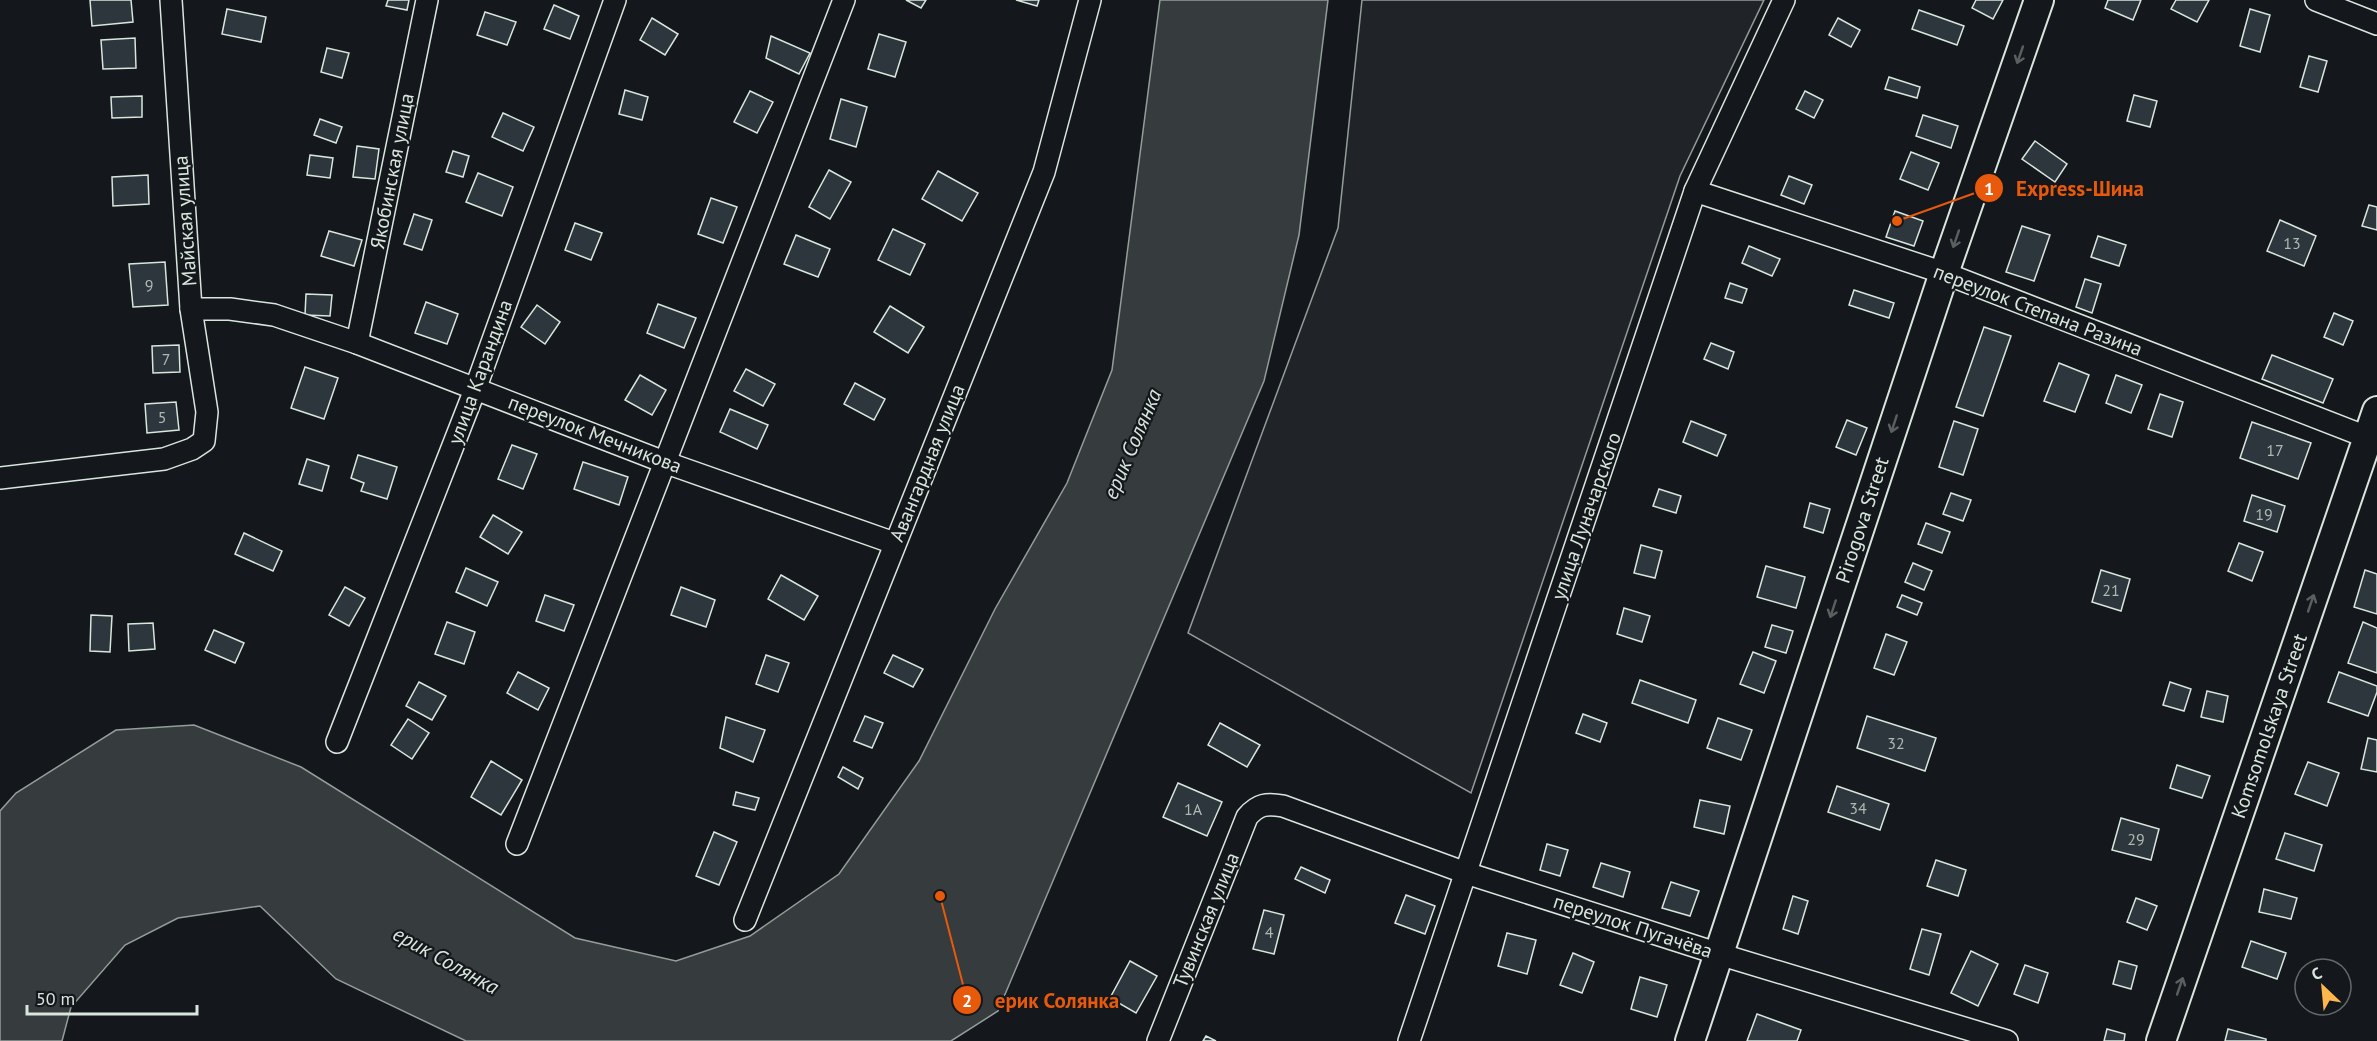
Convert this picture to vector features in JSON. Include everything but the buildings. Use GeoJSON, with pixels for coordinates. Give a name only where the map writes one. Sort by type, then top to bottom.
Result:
{"type":"FeatureCollection","features":[{"type":"Feature","properties":{"kind":"main road","name":"Pirogova Street"},"geometry":{"type":"LineString","coordinates":[[1690,1041],[1944,273],[2039,0]]}},
{"type":"Feature","properties":{"kind":"main road","name":"Komsomolskaya Street"},"geometry":{"type":"LineString","coordinates":[[2161,1041],[2372,439],[2377,411]]}},
{"type":"Feature","properties":{"kind":"street","name":"Майская улица"},"geometry":{"type":"LineString","coordinates":[[0,478],[164,459],[192,449],[204,441],[207,412],[191,309],[171,0]]}},
{"type":"Feature","properties":{"kind":"street","name":"Якобинская улица"},"geometry":{"type":"LineString","coordinates":[[357,343],[427,0]]}},
{"type":"Feature","properties":{"kind":"street","name":"улица Карандина"},"geometry":{"type":"LineString","coordinates":[[337,742],[476,387],[615,0]]}},
{"type":"Feature","properties":{"kind":"street"},"geometry":{"type":"LineString","coordinates":[[517,844],[844,0]]}},
{"type":"Feature","properties":{"kind":"street","name":"Авангардная улица"},"geometry":{"type":"LineString","coordinates":[[745,920],[1044,172],[1090,0]]}},
{"type":"Feature","properties":{"kind":"street","name":"улица Луначарского"},"geometry":{"type":"LineString","coordinates":[[1409,1041],[1695,191],[1784,0]]}},
{"type":"Feature","properties":{"kind":"street"},"geometry":{"type":"LineString","coordinates":[[2316,0],[2377,24]]}},
{"type":"Feature","properties":{"kind":"street","name":"переулок Степана Разина"},"geometry":{"type":"LineString","coordinates":[[1695,191],[1944,273],[2372,439]]}},
{"type":"Feature","properties":{"kind":"street","name":"переулок Мечникова"},"geometry":{"type":"LineString","coordinates":[[191,309],[230,309],[274,315],[476,387],[664,462],[894,543]]}},
{"type":"Feature","properties":{"kind":"street","name":"переулок Пугачёва"},"geometry":{"type":"LineString","coordinates":[[1262,805],[1283,806],[1466,873],[1719,954],[2007,1041]]}},
{"type":"Feature","properties":{"kind":"street","name":"Тувинская улица"},"geometry":{"type":"LineString","coordinates":[[1158,1041],[1247,817],[1262,805]]}},
{"type":"Feature","properties":{"kind":"shaded area"},"geometry":{"type":"Polygon","coordinates":[[[1362,0],[1764,0],[1680,176],[1471,793],[1188,633],[1338,228],[1362,0]]]}},
{"type":"Feature","properties":{"kind":"water"},"geometry":{"type":"Polygon","coordinates":[[[1160,0],[1328,0],[1299,235],[1264,381],[998,1011],[951,1041],[466,1041],[336,979],[260,906],[178,918],[125,945],[71,1007],[62,1041],[0,1041],[0,811],[16,793],[116,730],[194,725],[301,767],[575,938],[676,961],[750,936],[839,874],[919,761],[995,609],[1067,483],[1112,370],[1160,0]]]}},
{"type":"Feature","properties":{"kind":"place","name":"Express-Шина"},"geometry":{"type":"Point","coordinates":[1897,221]}},
{"type":"Feature","properties":{"kind":"place","name":"ерик Солянка"},"geometry":{"type":"Point","coordinates":[940,896]}}]}
